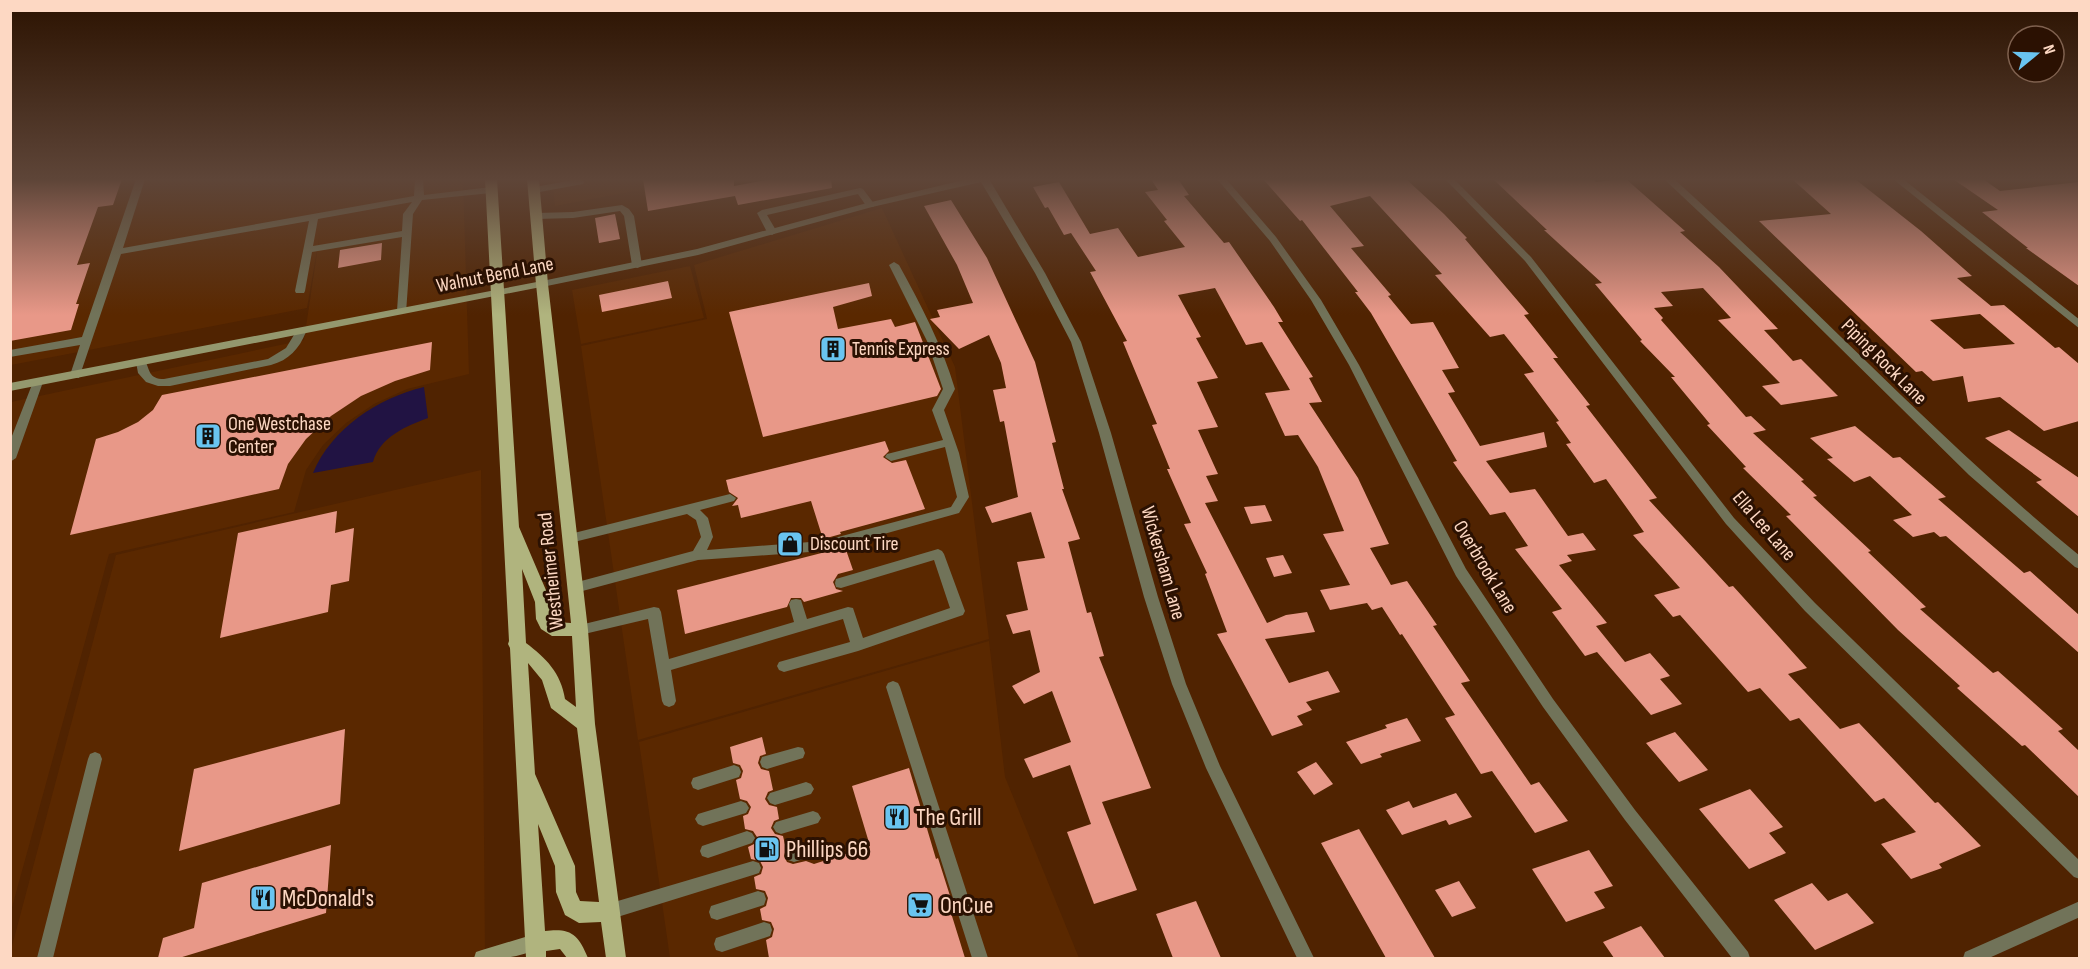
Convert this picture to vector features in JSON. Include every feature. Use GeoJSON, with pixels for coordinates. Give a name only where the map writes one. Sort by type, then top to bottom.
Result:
{"type":"FeatureCollection","features":[{"type":"Feature","properties":{"kind":"main road","name":"Westheimer Road"},"geometry":{"type":"LineString","coordinates":[[493,224],[535,950]]}},
{"type":"Feature","properties":{"kind":"main road","name":"Westheimer Road"},"geometry":{"type":"LineString","coordinates":[[537,224],[580,630],[586,724],[616,958]]}},
{"type":"Feature","properties":{"kind":"main road"},"geometry":{"type":"LineString","coordinates":[[509,520],[543,602],[547,624],[552,629],[580,630]]}},
{"type":"Feature","properties":{"kind":"main road"},"geometry":{"type":"LineString","coordinates":[[516,644],[553,679],[557,703],[586,724]]}},
{"type":"Feature","properties":{"kind":"main road"},"geometry":{"type":"LineString","coordinates":[[525,769],[564,866],[566,892],[572,908],[579,913],[611,911]]}},
{"type":"Feature","properties":{"kind":"main road"},"geometry":{"type":"LineString","coordinates":[[535,950],[561,939],[571,944],[578,958]]}},
{"type":"Feature","properties":{"kind":"street"},"geometry":{"type":"LineString","coordinates":[[75,375],[126,224]]}},
{"type":"Feature","properties":{"kind":"street"},"geometry":{"type":"LineString","coordinates":[[117,252],[273,224]]}},
{"type":"Feature","properties":{"kind":"street"},"geometry":{"type":"LineString","coordinates":[[300,291],[313,224]]}},
{"type":"Feature","properties":{"kind":"street"},"geometry":{"type":"LineString","coordinates":[[402,311],[407,224]]}},
{"type":"Feature","properties":{"kind":"street"},"geometry":{"type":"LineString","coordinates":[[630,224],[637,265]]}},
{"type":"Feature","properties":{"kind":"street"},"geometry":{"type":"LineString","coordinates":[[768,224],[772,232]]}},
{"type":"Feature","properties":{"kind":"street","name":"Walnut Bend Lane"},"geometry":{"type":"LineString","coordinates":[[10,387],[637,265],[698,252],[800,224]]}},
{"type":"Feature","properties":{"kind":"street","name":"Wickersham Lane"},"geometry":{"type":"LineString","coordinates":[[1010,224],[1040,273],[1076,342],[1179,684],[1213,768],[1306,958]]}},
{"type":"Feature","properties":{"kind":"street","name":"Overbrook Lane"},"geometry":{"type":"LineString","coordinates":[[1260,224],[1316,300],[1354,365],[1461,572],[1548,703],[1630,814],[1742,958]]}},
{"type":"Feature","properties":{"kind":"street","name":"Ella Lee Lane"},"geometry":{"type":"LineString","coordinates":[[1494,224],[1528,259],[1730,520],[1810,607],[2079,872]]}},
{"type":"Feature","properties":{"kind":"street","name":"Piping Rock Lane"},"geometry":{"type":"LineString","coordinates":[[1720,224],[1940,442],[2079,564]]}},
{"type":"Feature","properties":{"kind":"street"},"geometry":{"type":"LineString","coordinates":[[1954,224],[2079,326]]}},
{"type":"Feature","properties":{"kind":"street"},"geometry":{"type":"LineString","coordinates":[[308,250],[407,233]]}},
{"type":"Feature","properties":{"kind":"street"},"geometry":{"type":"LineString","coordinates":[[575,588],[699,555],[823,546],[955,510],[963,497],[950,442],[938,410],[949,389],[943,366],[917,306],[894,265]]}},
{"type":"Feature","properties":{"kind":"street"},"geometry":{"type":"LineString","coordinates":[[141,362],[143,375],[147,379],[160,383],[170,382],[271,362],[286,356],[295,348],[301,332]]}},
{"type":"Feature","properties":{"kind":"street"},"geometry":{"type":"LineString","coordinates":[[10,354],[87,340]]}},
{"type":"Feature","properties":{"kind":"street"},"geometry":{"type":"LineString","coordinates":[[10,458],[38,382]]}},
{"type":"Feature","properties":{"kind":"street"},"geometry":{"type":"LineString","coordinates":[[891,457],[950,442]]}},
{"type":"Feature","properties":{"kind":"street"},"geometry":{"type":"LineString","coordinates":[[570,538],[730,498]]}},
{"type":"Feature","properties":{"kind":"street"},"geometry":{"type":"LineString","coordinates":[[689,509],[702,518],[707,537],[699,555]]}},
{"type":"Feature","properties":{"kind":"street"},"geometry":{"type":"LineString","coordinates":[[784,666],[858,645],[958,611],[938,554],[841,583]]}},
{"type":"Feature","properties":{"kind":"street"},"geometry":{"type":"LineString","coordinates":[[796,604],[802,626]]}},
{"type":"Feature","properties":{"kind":"street"},"geometry":{"type":"LineString","coordinates":[[580,630],[654,612],[669,701]]}},
{"type":"Feature","properties":{"kind":"street"},"geometry":{"type":"LineString","coordinates":[[664,666],[848,612],[858,645]]}},
{"type":"Feature","properties":{"kind":"street"},"geometry":{"type":"LineString","coordinates":[[893,687],[980,958]]}},
{"type":"Feature","properties":{"kind":"street"},"geometry":{"type":"LineString","coordinates":[[767,762],[798,753]]}},
{"type":"Feature","properties":{"kind":"street"},"geometry":{"type":"LineString","coordinates":[[45,958],[95,759]]}},
{"type":"Feature","properties":{"kind":"street"},"geometry":{"type":"LineString","coordinates":[[698,783],[735,772]]}},
{"type":"Feature","properties":{"kind":"street"},"geometry":{"type":"LineString","coordinates":[[775,798],[806,789]]}},
{"type":"Feature","properties":{"kind":"street"},"geometry":{"type":"LineString","coordinates":[[703,819],[741,808]]}},
{"type":"Feature","properties":{"kind":"street"},"geometry":{"type":"LineString","coordinates":[[781,827],[813,818]]}},
{"type":"Feature","properties":{"kind":"street"},"geometry":{"type":"LineString","coordinates":[[708,851],[747,838]]}},
{"type":"Feature","properties":{"kind":"street"},"geometry":{"type":"LineString","coordinates":[[794,855],[819,846]]}},
{"type":"Feature","properties":{"kind":"street"},"geometry":{"type":"LineString","coordinates":[[611,911],[753,868]]}},
{"type":"Feature","properties":{"kind":"street"},"geometry":{"type":"LineString","coordinates":[[717,912],[758,899]]}},
{"type":"Feature","properties":{"kind":"street"},"geometry":{"type":"LineString","coordinates":[[1971,958],[2079,909]]}},
{"type":"Feature","properties":{"kind":"street"},"geometry":{"type":"LineString","coordinates":[[722,944],[764,930]]}},
{"type":"Feature","properties":{"kind":"street"},"geometry":{"type":"LineString","coordinates":[[482,958],[535,950]]}},
{"type":"Feature","properties":{"kind":"shaded area"},"geometry":{"type":"Polygon","coordinates":[[[11,224],[464,224],[469,374],[407,389],[374,404],[346,423],[323,445],[306,470],[294,512],[109,554],[11,911],[11,402],[304,340],[320,233],[307,308],[11,365],[11,224]]]}},
{"type":"Feature","properties":{"kind":"shaded area"},"geometry":{"type":"Polygon","coordinates":[[[829,224],[889,224],[955,367],[989,639],[638,740],[581,346],[707,319],[694,265],[829,224]]]}},
{"type":"Feature","properties":{"kind":"shaded area"},"geometry":{"type":"Polygon","coordinates":[[[690,266],[704,318],[581,344],[572,290],[690,266]]]}},
{"type":"Feature","properties":{"kind":"shaded area"},"geometry":{"type":"Polygon","coordinates":[[[424,387],[428,418],[403,429],[388,439],[376,453],[373,462],[313,473],[332,442],[358,417],[390,399],[424,387]]]}},
{"type":"Feature","properties":{"kind":"shaded area"},"geometry":{"type":"Polygon","coordinates":[[[481,470],[485,958],[11,958],[11,950],[116,555],[481,470]]]}},
{"type":"Feature","properties":{"kind":"shaded area"},"geometry":{"type":"Polygon","coordinates":[[[989,641],[1005,777],[1079,958],[670,958],[639,742],[989,641]]]}},
{"type":"Feature","properties":{"kind":"building"},"geometry":{"type":"Polygon","coordinates":[[[10,224],[92,224],[77,265],[90,263],[76,304],[79,304],[71,330],[10,341],[10,224]]]}},
{"type":"Feature","properties":{"kind":"building"},"geometry":{"type":"Polygon","coordinates":[[[596,224],[617,224],[620,239],[599,243],[596,224]]]}},
{"type":"Feature","properties":{"kind":"building"},"geometry":{"type":"Polygon","coordinates":[[[934,224],[966,224],[987,258],[1035,362],[1056,442],[1052,443],[1064,489],[1062,489],[1080,539],[1068,542],[1087,613],[1091,612],[1104,656],[1099,657],[1151,788],[1102,802],[1137,890],[1094,904],[1067,832],[1091,824],[1070,765],[1033,778],[1024,759],[1071,742],[1052,691],[1024,704],[1012,686],[1040,672],[1030,630],[1013,634],[1006,615],[1028,610],[1017,562],[1045,558],[1031,512],[992,523],[985,507],[1018,497],[1004,421],[1000,422],[993,390],[1006,388],[1001,363],[989,335],[959,349],[930,319],[940,317],[937,310],[973,303],[957,265],[934,224]]]}},
{"type":"Feature","properties":{"kind":"building"},"geometry":{"type":"Polygon","coordinates":[[[1058,224],[1084,224],[1090,234],[1118,228],[1138,257],[1185,247],[1167,224],[1208,224],[1224,243],[1229,242],[1274,307],[1283,322],[1278,322],[1313,377],[1309,378],[1322,402],[1309,403],[1358,478],[1389,544],[1370,548],[1391,585],[1407,581],[1437,625],[1433,626],[1470,681],[1461,683],[1531,785],[1539,782],[1568,821],[1535,833],[1492,771],[1481,774],[1445,718],[1455,715],[1382,607],[1372,610],[1367,603],[1330,610],[1320,590],[1350,585],[1323,534],[1344,531],[1318,467],[1298,435],[1285,436],[1265,393],[1290,390],[1262,342],[1246,345],[1215,288],[1178,295],[1201,337],[1196,338],[1218,378],[1197,382],[1218,427],[1198,430],[1218,474],[1206,476],[1218,501],[1205,503],[1267,623],[1286,615],[1307,612],[1315,632],[1265,639],[1289,683],[1328,671],[1340,692],[1306,702],[1312,710],[1297,716],[1303,725],[1272,736],[1217,634],[1227,632],[1205,574],[1207,573],[1184,524],[1191,523],[1167,469],[1170,469],[1152,425],[1157,424],[1123,342],[1127,341],[1090,272],[1096,271],[1071,233],[1064,235],[1058,224]]]}},
{"type":"Feature","properties":{"kind":"building"},"geometry":{"type":"Polygon","coordinates":[[[1305,224],[1345,224],[1364,246],[1351,248],[1391,295],[1388,296],[1411,324],[1433,322],[1459,368],[1442,370],[1455,392],[1448,393],[1480,446],[1544,432],[1547,447],[1486,461],[1510,493],[1535,489],[1568,536],[1583,533],[1596,550],[1567,555],[1572,561],[1559,565],[1607,623],[1596,626],[1625,662],[1650,653],[1670,676],[1660,679],[1682,704],[1651,715],[1597,652],[1585,656],[1552,612],[1562,609],[1515,549],[1528,546],[1505,512],[1490,515],[1453,462],[1457,461],[1371,313],[1355,292],[1358,292],[1305,224]]]}},
{"type":"Feature","properties":{"kind":"building"},"geometry":{"type":"Polygon","coordinates":[[[1396,224],[1454,224],[1467,238],[1465,239],[1529,314],[1524,315],[1558,358],[1553,358],[1590,405],[1586,406],[1657,498],[1649,500],[1729,587],[1733,586],[1807,668],[1788,674],[1840,729],[1859,723],[1935,803],[1938,802],[1981,846],[1939,864],[1942,868],[1911,879],[1881,844],[1916,832],[1884,798],[1875,802],[1799,718],[1790,721],[1760,688],[1748,692],[1680,615],[1673,617],[1654,595],[1680,588],[1633,535],[1644,532],[1606,479],[1594,483],[1566,444],[1571,443],[1556,422],[1559,421],[1524,374],[1534,372],[1504,334],[1490,337],[1435,275],[1442,274],[1396,224]]]}},
{"type":"Feature","properties":{"kind":"building"},"geometry":{"type":"Polygon","coordinates":[[[1541,224],[1677,224],[1685,231],[1680,232],[1719,267],[1778,329],[1764,330],[1793,361],[1801,359],[1838,396],[1781,405],[1762,386],[1780,383],[1718,320],[1731,318],[1703,288],[1661,292],[1673,306],[1654,308],[1663,318],[1661,320],[1746,417],[1751,416],[1766,430],[1753,433],[1804,480],[1801,481],[1817,496],[1813,497],[1926,607],[1920,609],[1993,673],[1998,671],[2063,729],[2058,731],[2079,751],[2079,797],[2025,745],[2022,746],[1957,688],[1960,686],[1898,630],[1786,516],[1791,515],[1743,468],[1746,467],[1707,425],[1710,424],[1671,377],[1675,377],[1640,341],[1642,340],[1595,284],[1602,283],[1544,230],[1547,230],[1541,224]]]}},
{"type":"Feature","properties":{"kind":"building"},"geometry":{"type":"Polygon","coordinates":[[[1762,224],[1912,224],[1972,276],[1957,278],[1991,306],[2004,305],[2055,348],[2059,347],[2079,364],[2079,421],[2044,431],[2000,397],[1968,402],[1963,376],[1933,381],[1922,371],[1916,372],[1762,224]],[[1980,314],[1930,320],[1964,349],[2015,344],[1980,314]]]}},
{"type":"Feature","properties":{"kind":"building"},"geometry":{"type":"Polygon","coordinates":[[[1998,224],[2079,224],[2079,286],[2026,248],[2028,248],[1998,224]]]}},
{"type":"Feature","properties":{"kind":"building"},"geometry":{"type":"Polygon","coordinates":[[[382,243],[381,260],[338,268],[340,250],[382,243]]]}},
{"type":"Feature","properties":{"kind":"building"},"geometry":{"type":"Polygon","coordinates":[[[668,281],[672,298],[602,312],[599,295],[668,281]]]}},
{"type":"Feature","properties":{"kind":"building","name":"Tennis Express"},"geometry":{"type":"Polygon","coordinates":[[[869,283],[872,296],[833,307],[838,329],[891,319],[895,327],[915,322],[941,389],[937,396],[763,437],[729,312],[869,283]]]}},
{"type":"Feature","properties":{"kind":"building","name":"One Westchase Center"},"geometry":{"type":"Polygon","coordinates":[[[432,342],[430,370],[395,381],[361,396],[331,416],[306,439],[288,464],[279,489],[70,535],[96,439],[138,422],[153,410],[162,395],[432,342]]]}},
{"type":"Feature","properties":{"kind":"building"},"geometry":{"type":"Polygon","coordinates":[[[1855,426],[1893,458],[1900,457],[1946,497],[1938,499],[2024,573],[2030,571],[2079,615],[2079,653],[1946,536],[1940,537],[1934,532],[1913,537],[1893,520],[1912,515],[1870,476],[1854,482],[1827,459],[1833,458],[1810,438],[1855,426]]]}},
{"type":"Feature","properties":{"kind":"building"},"geometry":{"type":"Polygon","coordinates":[[[2009,430],[2079,478],[2079,517],[2036,482],[2042,480],[1985,438],[2009,430]]]}},
{"type":"Feature","properties":{"kind":"building"},"geometry":{"type":"Polygon","coordinates":[[[885,441],[889,451],[883,457],[892,463],[906,460],[925,509],[840,532],[841,534],[823,539],[811,501],[741,518],[738,505],[732,506],[738,498],[729,492],[726,480],[885,441]]]}},
{"type":"Feature","properties":{"kind":"building"},"geometry":{"type":"Polygon","coordinates":[[[1265,505],[1272,521],[1251,524],[1244,507],[1265,505]]]}},
{"type":"Feature","properties":{"kind":"building"},"geometry":{"type":"Polygon","coordinates":[[[337,511],[335,533],[354,528],[349,581],[331,585],[328,612],[220,638],[238,533],[337,511]]]}},
{"type":"Feature","properties":{"kind":"building"},"geometry":{"type":"Polygon","coordinates":[[[845,547],[853,570],[838,574],[833,582],[836,589],[843,591],[804,602],[801,598],[791,598],[787,607],[685,634],[677,590],[845,547]]]}},
{"type":"Feature","properties":{"kind":"building"},"geometry":{"type":"Polygon","coordinates":[[[1283,555],[1292,573],[1274,577],[1266,558],[1283,555]]]}},
{"type":"Feature","properties":{"kind":"building"},"geometry":{"type":"Polygon","coordinates":[[[1407,718],[1421,741],[1380,754],[1382,757],[1361,764],[1346,742],[1387,728],[1385,725],[1407,718]]]}},
{"type":"Feature","properties":{"kind":"building"},"geometry":{"type":"Polygon","coordinates":[[[345,729],[340,804],[179,851],[194,769],[345,729]]]}},
{"type":"Feature","properties":{"kind":"building"},"geometry":{"type":"Polygon","coordinates":[[[1675,732],[1708,770],[1679,782],[1646,743],[1675,732]]]}},
{"type":"Feature","properties":{"kind":"building"},"geometry":{"type":"Polygon","coordinates":[[[762,737],[766,754],[760,756],[758,763],[761,769],[769,771],[773,790],[768,792],[765,799],[769,805],[777,807],[779,819],[774,821],[771,828],[775,834],[783,836],[786,849],[784,856],[787,862],[793,864],[806,861],[814,864],[870,846],[852,786],[909,768],[936,859],[938,858],[951,899],[947,900],[965,958],[769,958],[766,940],[772,937],[774,929],[771,922],[762,920],[760,909],[766,906],[768,898],[765,891],[756,889],[754,877],[761,874],[763,867],[760,861],[751,859],[748,847],[754,844],[757,837],[753,831],[745,829],[743,816],[748,814],[751,807],[747,801],[740,799],[736,780],[741,778],[743,771],[740,765],[733,763],[730,747],[762,737]]]}},
{"type":"Feature","properties":{"kind":"building"},"geometry":{"type":"Polygon","coordinates":[[[1316,762],[1333,784],[1314,795],[1297,772],[1316,762]]]}},
{"type":"Feature","properties":{"kind":"building"},"geometry":{"type":"Polygon","coordinates":[[[1750,789],[1783,827],[1769,833],[1786,853],[1749,869],[1699,809],[1750,789]]]}},
{"type":"Feature","properties":{"kind":"building"},"geometry":{"type":"Polygon","coordinates":[[[1456,793],[1472,817],[1449,825],[1446,820],[1402,835],[1386,810],[1409,801],[1413,808],[1456,793]]]}},
{"type":"Feature","properties":{"kind":"building"},"geometry":{"type":"Polygon","coordinates":[[[1359,829],[1435,958],[1386,958],[1321,843],[1359,829]]]}},
{"type":"Feature","properties":{"kind":"building","name":"McDonald's"},"geometry":{"type":"Polygon","coordinates":[[[331,845],[326,913],[179,958],[158,958],[163,938],[194,928],[202,883],[331,845]]]}},
{"type":"Feature","properties":{"kind":"building"},"geometry":{"type":"Polygon","coordinates":[[[1589,850],[1613,886],[1594,892],[1605,908],[1566,922],[1532,869],[1589,850]]]}},
{"type":"Feature","properties":{"kind":"building"},"geometry":{"type":"Polygon","coordinates":[[[1459,881],[1476,908],[1452,917],[1435,890],[1459,881]]]}},
{"type":"Feature","properties":{"kind":"building"},"geometry":{"type":"Polygon","coordinates":[[[1812,883],[1828,901],[1847,893],[1874,923],[1815,950],[1774,900],[1812,883]]]}},
{"type":"Feature","properties":{"kind":"building"},"geometry":{"type":"Polygon","coordinates":[[[1196,901],[1221,958],[1173,958],[1156,914],[1196,901]]]}},
{"type":"Feature","properties":{"kind":"building"},"geometry":{"type":"Polygon","coordinates":[[[1641,926],[1665,958],[1614,958],[1603,942],[1641,926]]]}},
{"type":"Feature","properties":{"kind":"place","name":"Tennis Express"},"geometry":{"type":"Point","coordinates":[833,349]}},
{"type":"Feature","properties":{"kind":"place","name":"One Westchase Center"},"geometry":{"type":"Point","coordinates":[208,436]}},
{"type":"Feature","properties":{"kind":"place","name":"Discount Tire"},"geometry":{"type":"Point","coordinates":[790,544]}},
{"type":"Feature","properties":{"kind":"place","name":"The Grill"},"geometry":{"type":"Point","coordinates":[897,817]}},
{"type":"Feature","properties":{"kind":"place","name":"Phillips 66"},"geometry":{"type":"Point","coordinates":[767,849]}},
{"type":"Feature","properties":{"kind":"place","name":"McDonald's"},"geometry":{"type":"Point","coordinates":[263,898]}},
{"type":"Feature","properties":{"kind":"place","name":"OnCue"},"geometry":{"type":"Point","coordinates":[920,905]}}]}
